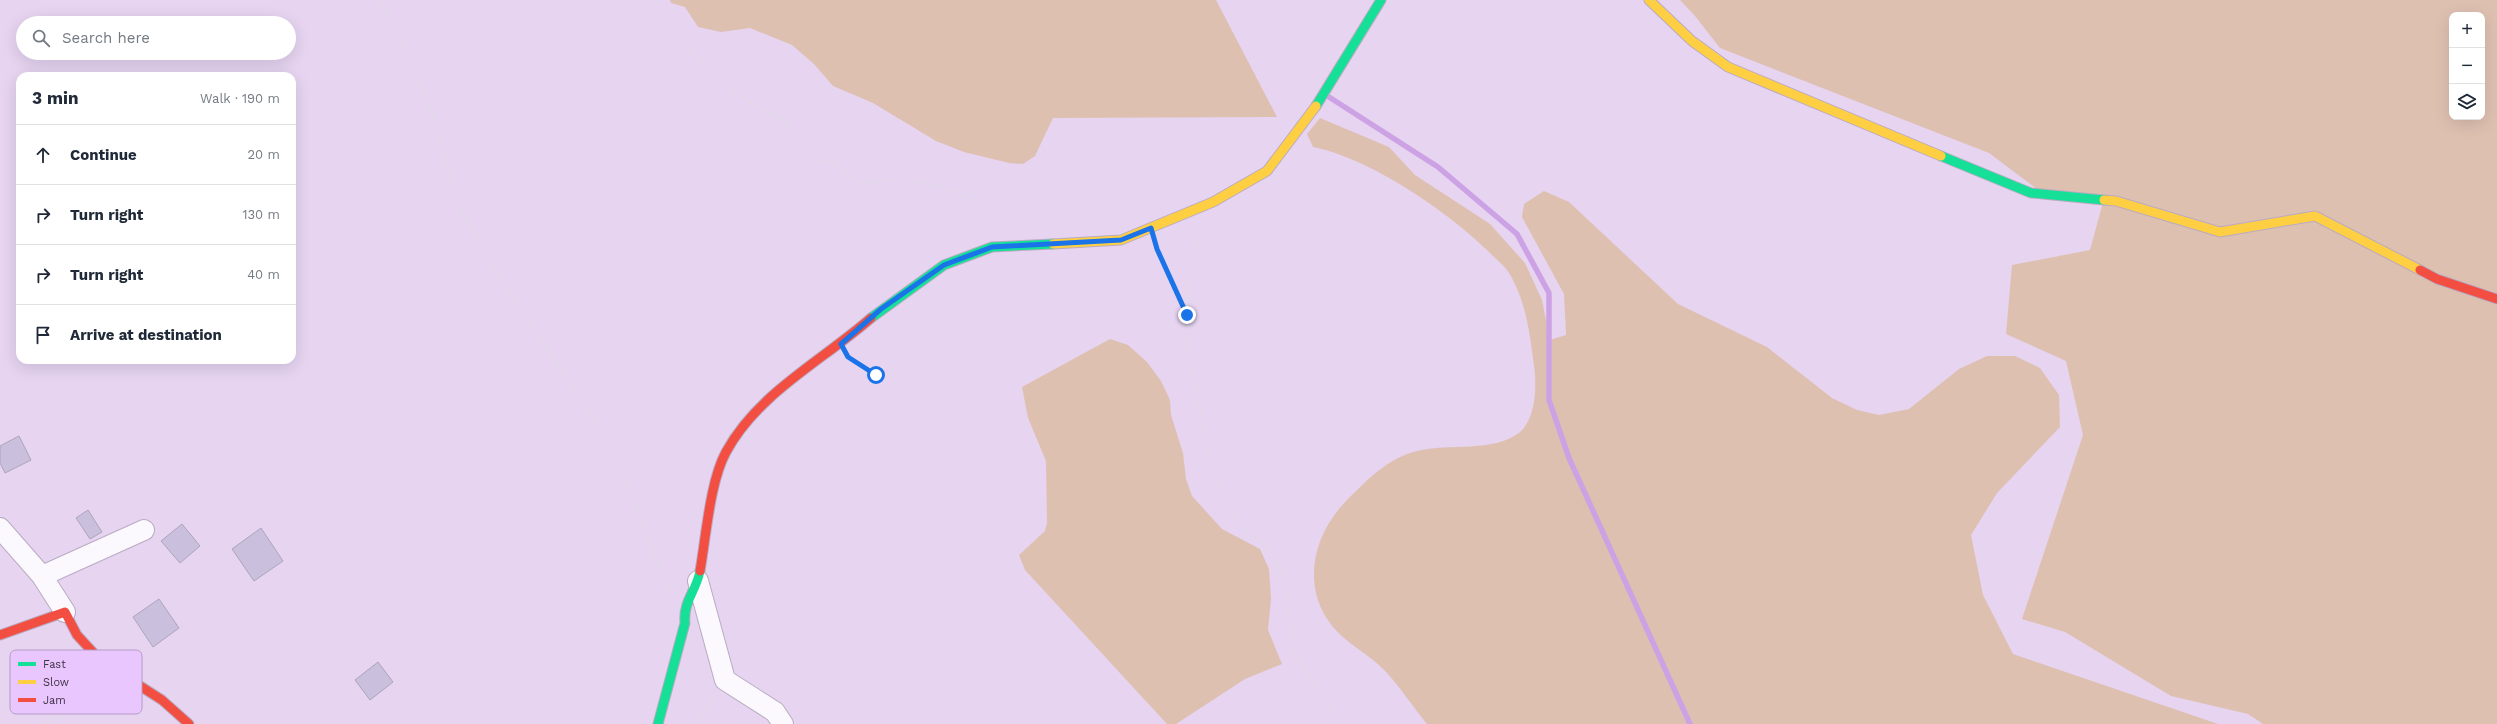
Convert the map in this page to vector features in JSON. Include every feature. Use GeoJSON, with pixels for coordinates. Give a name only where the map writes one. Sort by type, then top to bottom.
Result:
{"type":"FeatureCollection","features":[{"type":"Feature","properties":{"kind":"street"},"geometry":{"type":"LineString","coordinates":[[658,724],[685,623],[684,610],[698,581],[717,476],[726,452],[756,410],[777,391],[841,344],[881,309],[951,262],[992,247],[1121,240],[1213,202],[1267,171],[1325,94],[1382,0]]}},
{"type":"Feature","properties":{"kind":"street"},"geometry":{"type":"LineString","coordinates":[[1649,0],[1692,41],[1728,67],[2032,193],[2116,201],[2220,232],[2315,216],[2437,279],[2497,299]]}},
{"type":"Feature","properties":{"kind":"street"},"geometry":{"type":"LineString","coordinates":[[0,528],[42,576],[65,612],[77,635],[91,650]]}},
{"type":"Feature","properties":{"kind":"street"},"geometry":{"type":"LineString","coordinates":[[42,576],[144,530]]}},
{"type":"Feature","properties":{"kind":"street"},"geometry":{"type":"LineString","coordinates":[[698,581],[725,680],[775,712],[783,724]]}},
{"type":"Feature","properties":{"kind":"street"},"geometry":{"type":"LineString","coordinates":[[0,635],[65,612]]}},
{"type":"Feature","properties":{"kind":"street"},"geometry":{"type":"LineString","coordinates":[[142,687],[162,700],[189,724]]}},
{"type":"Feature","properties":{"kind":"path"},"geometry":{"type":"LineString","coordinates":[[378,0],[398,35],[434,116],[460,210],[531,327],[587,405],[626,482],[674,603],[684,610]]}},
{"type":"Feature","properties":{"kind":"path"},"geometry":{"type":"LineString","coordinates":[[674,38],[719,75],[738,95],[783,120],[816,156],[864,183],[898,178],[942,187],[980,203],[1018,229]]}},
{"type":"Feature","properties":{"kind":"path"},"geometry":{"type":"LineString","coordinates":[[1213,202],[1190,260],[1187,315],[1188,353],[1212,467],[1227,500],[1246,530],[1274,553],[1285,584],[1296,655],[1342,724]]}},
{"type":"Feature","properties":{"kind":"path"},"geometry":{"type":"LineString","coordinates":[[1151,228],[1157,249],[1187,315]]}},
{"type":"Feature","properties":{"kind":"path"},"geometry":{"type":"LineString","coordinates":[[841,344],[848,357],[865,368],[876,375],[888,373],[894,378]]}},
{"type":"Feature","properties":{"kind":"path"},"geometry":{"type":"LineString","coordinates":[[26,626],[26,640],[31,650]]}},
{"type":"Feature","properties":{"kind":"path"},"geometry":{"type":"LineString","coordinates":[[70,650],[77,635]]}},
{"type":"Feature","properties":{"kind":"path"},"geometry":{"type":"LineString","coordinates":[[698,724],[725,680]]}},
{"type":"Feature","properties":{"kind":"path"},"geometry":{"type":"LineString","coordinates":[[46,724],[50,714]]}},
{"type":"Feature","properties":{"kind":"path"},"geometry":{"type":"LineString","coordinates":[[46,724],[64,714]]}},
{"type":"Feature","properties":{"kind":"path"},"geometry":{"type":"LineString","coordinates":[[54,719],[55,724]]}},
{"type":"Feature","properties":{"kind":"shaded area"},"geometry":{"type":"Polygon","coordinates":[[[670,0],[1216,0],[1277,117],[1053,118],[1035,156],[1023,164],[1009,163],[964,152],[936,141],[873,103],[833,86],[814,64],[792,45],[750,28],[721,32],[698,27],[685,7],[671,3],[670,0]]]}},
{"type":"Feature","properties":{"kind":"shaded area"},"geometry":{"type":"Polygon","coordinates":[[[1680,0],[2497,0],[2497,724],[2263,724],[2248,714],[2171,696],[2065,632],[2022,619],[2083,435],[2066,361],[2006,334],[2012,265],[2090,250],[2105,195],[2037,189],[1989,153],[1720,48],[1695,16],[1680,0]]]}},
{"type":"Feature","properties":{"kind":"shaded area"},"geometry":{"type":"Polygon","coordinates":[[[1320,118],[1389,147],[1415,175],[1490,224],[1525,263],[1542,300],[1550,340],[1566,335],[1564,294],[1522,217],[1524,204],[1544,191],[1569,202],[1678,304],[1767,347],[1832,398],[1857,410],[1879,415],[1909,409],[1959,369],[1987,356],[2015,356],[2040,368],[2059,395],[2060,427],[1997,493],[1971,535],[1983,595],[2013,654],[2218,724],[1427,724],[1397,684],[1380,666],[1342,637],[1330,623],[1321,608],[1316,592],[1314,576],[1315,559],[1319,543],[1326,528],[1347,500],[1387,464],[1406,454],[1417,451],[1498,443],[1510,439],[1520,432],[1525,426],[1532,410],[1535,392],[1535,374],[1529,330],[1520,295],[1509,273],[1503,265],[1454,222],[1408,189],[1359,163],[1335,153],[1313,147],[1307,134],[1320,118]]]}},
{"type":"Feature","properties":{"kind":"shaded area"},"geometry":{"type":"Polygon","coordinates":[[[1110,339],[1128,345],[1147,362],[1161,381],[1170,400],[1171,415],[1183,453],[1186,479],[1192,496],[1222,529],[1260,549],[1269,569],[1271,599],[1268,630],[1282,664],[1245,679],[1176,724],[1167,724],[1025,570],[1019,555],[1045,531],[1047,523],[1046,461],[1028,418],[1022,387],[1110,339]]]}},
{"type":"Feature","properties":{"kind":"building"},"geometry":{"type":"Polygon","coordinates":[[[19,436],[31,460],[5,473],[0,463],[0,446],[19,436]]]}},
{"type":"Feature","properties":{"kind":"building"},"geometry":{"type":"Polygon","coordinates":[[[88,510],[102,532],[90,539],[76,518],[88,510]]]}},
{"type":"Feature","properties":{"kind":"building"},"geometry":{"type":"Polygon","coordinates":[[[182,524],[200,546],[180,563],[161,541],[182,524]]]}},
{"type":"Feature","properties":{"kind":"building"},"geometry":{"type":"Polygon","coordinates":[[[261,528],[283,561],[254,581],[232,549],[261,528]]]}},
{"type":"Feature","properties":{"kind":"building"},"geometry":{"type":"Polygon","coordinates":[[[159,599],[179,628],[153,647],[133,617],[159,599]]]}},
{"type":"Feature","properties":{"kind":"building"},"geometry":{"type":"Polygon","coordinates":[[[378,662],[393,682],[370,700],[355,680],[378,662]]]}},
{"type":"Feature","properties":{"kind":"waterway"},"geometry":{"type":"LineString","coordinates":[[1329,97],[1438,167],[1517,234],[1549,293],[1549,400],[1569,458],[1690,724]]}},
{"type":"Feature","properties":{"kind":"traffic: fast"},"geometry":{"type":"LineString","coordinates":[[1316,106],[1381,0]]}},
{"type":"Feature","properties":{"kind":"traffic: fast"},"geometry":{"type":"LineString","coordinates":[[1941,156],[2031,193],[2104,200]]}},
{"type":"Feature","properties":{"kind":"traffic: fast"},"geometry":{"type":"LineString","coordinates":[[871,318],[944,265],[992,247],[1053,244]]}},
{"type":"Feature","properties":{"kind":"traffic: fast"},"geometry":{"type":"LineString","coordinates":[[658,724],[685,623],[686,609],[700,571]]}},
{"type":"Feature","properties":{"kind":"traffic: slow"},"geometry":{"type":"LineString","coordinates":[[1649,0],[1692,41],[1728,67],[1941,156]]}},
{"type":"Feature","properties":{"kind":"traffic: slow"},"geometry":{"type":"LineString","coordinates":[[1053,244],[1121,240],[1213,202],[1267,171],[1316,106]]}},
{"type":"Feature","properties":{"kind":"traffic: slow"},"geometry":{"type":"LineString","coordinates":[[2104,200],[2116,201],[2220,232],[2315,216],[2420,270]]}},
{"type":"Feature","properties":{"kind":"traffic: jam"},"geometry":{"type":"LineString","coordinates":[[2420,270],[2437,279],[2497,299]]}},
{"type":"Feature","properties":{"kind":"traffic: jam"},"geometry":{"type":"LineString","coordinates":[[700,571],[709,510],[716,478],[726,452],[739,431],[755,412],[773,395],[871,318]]}},
{"type":"Feature","properties":{"kind":"traffic: jam"},"geometry":{"type":"LineString","coordinates":[[0,635],[65,612],[77,635],[91,650]]}},
{"type":"Feature","properties":{"kind":"traffic: jam"},"geometry":{"type":"LineString","coordinates":[[142,687],[162,700],[189,724]]}},
{"type":"Feature","properties":{"kind":"route"},"geometry":{"type":"LineString","coordinates":[[876,375],[848,357],[841,344],[881,309],[944,265],[992,247],[1042,246],[1121,240],[1151,228],[1157,249],[1187,315]]}}]}
